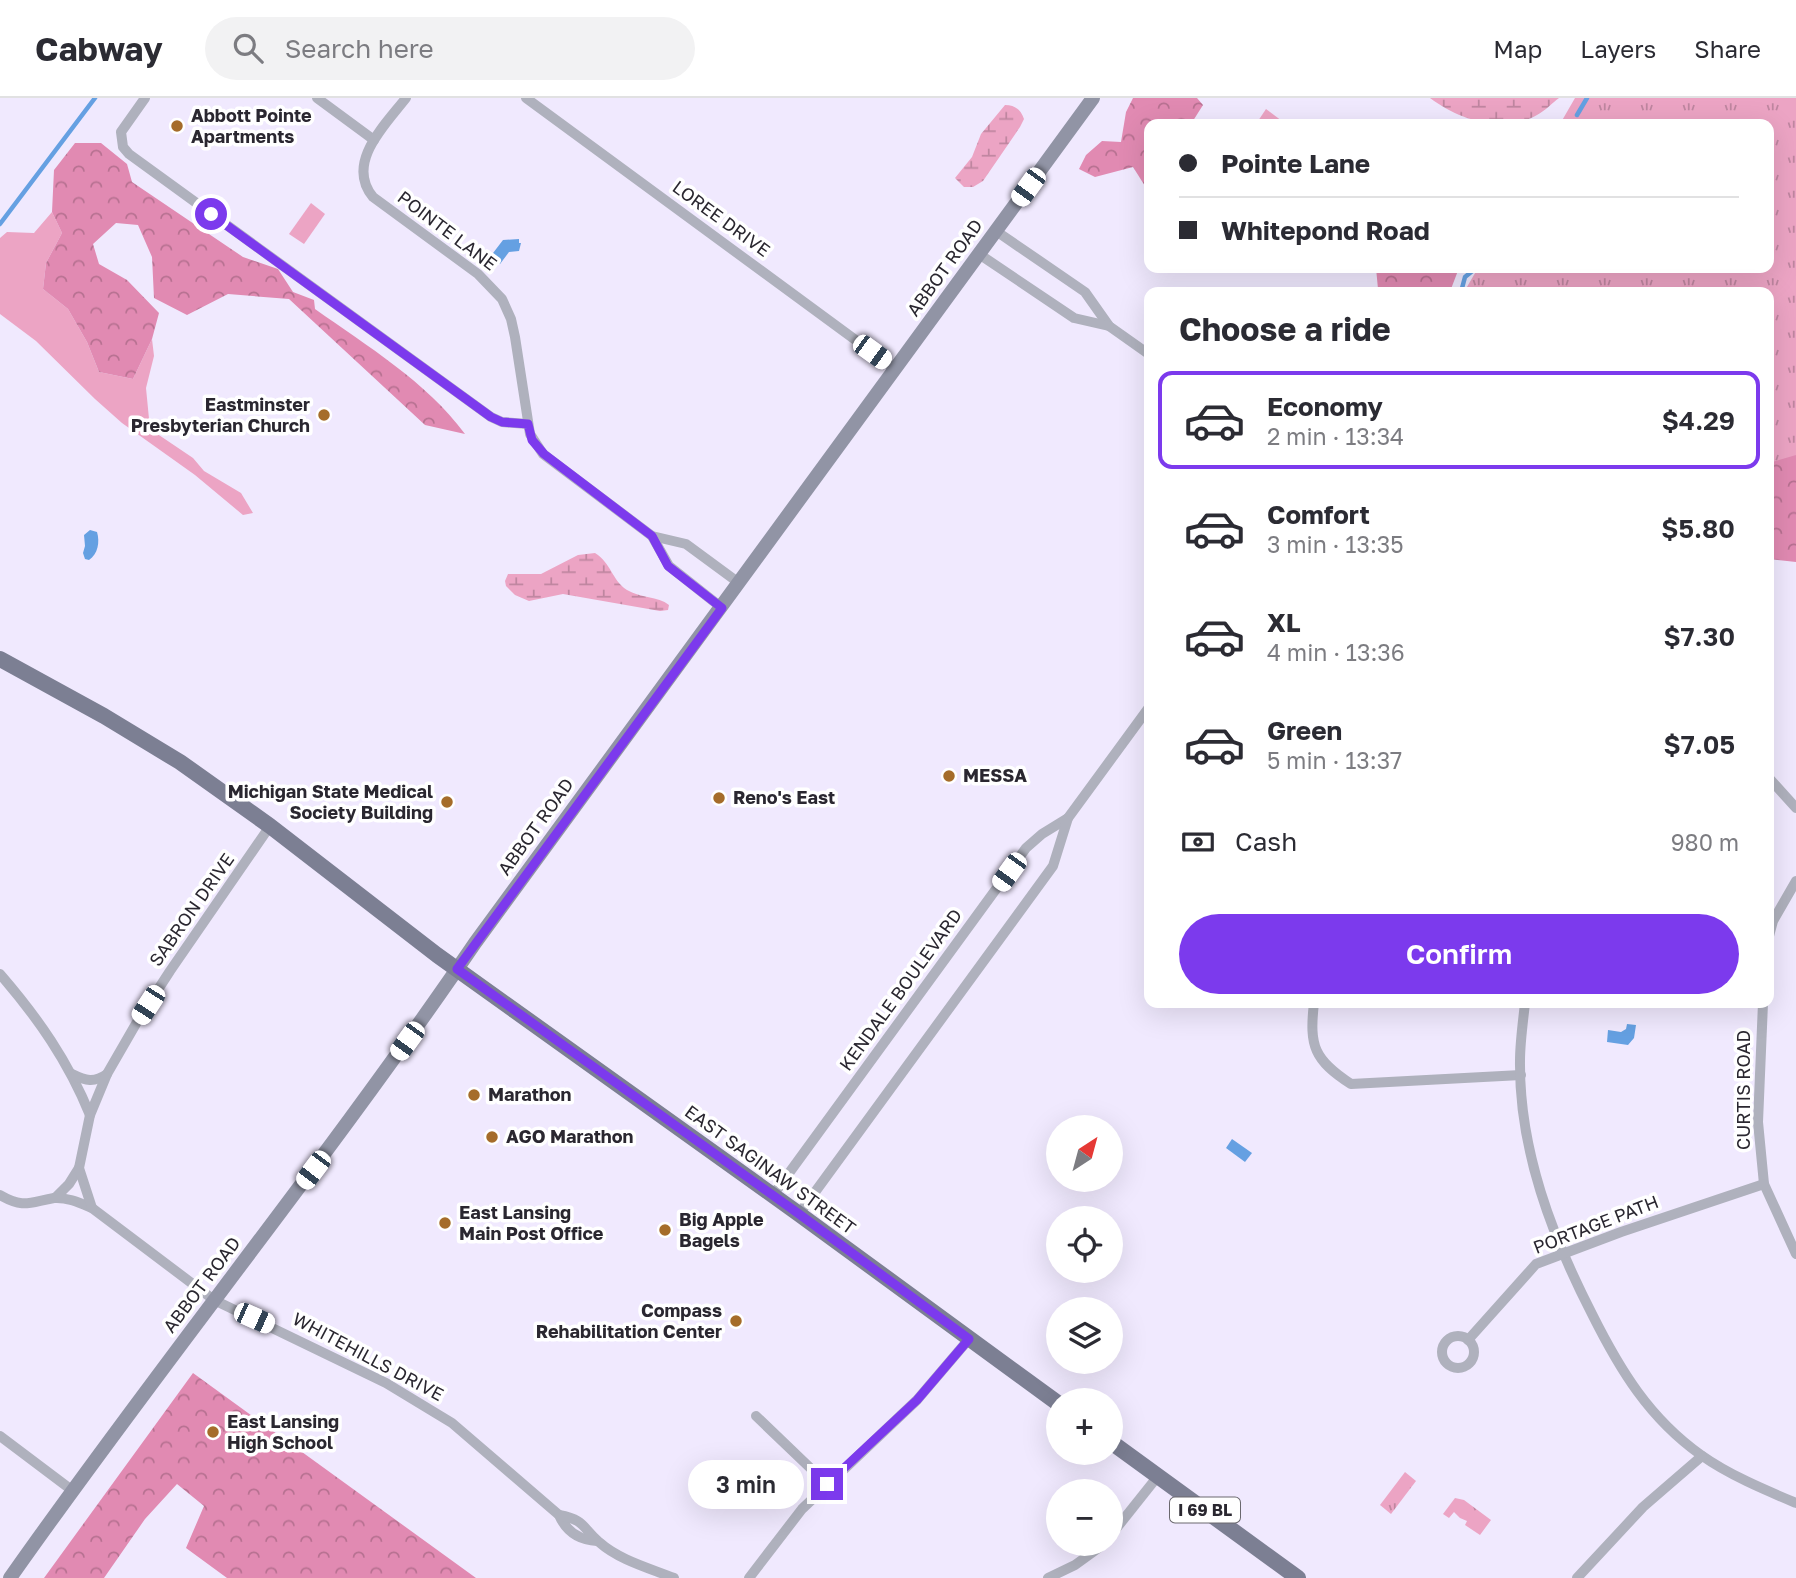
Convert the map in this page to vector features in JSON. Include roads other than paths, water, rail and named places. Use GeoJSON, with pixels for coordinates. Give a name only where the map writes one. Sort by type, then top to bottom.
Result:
{"type":"FeatureCollection","features":[{"type":"Feature","properties":{"kind":"main road","name":"ABBOT ROAD"},"geometry":{"type":"LineString","coordinates":[[9,1578],[372,1090],[457,969],[1093,98]]}},
{"type":"Feature","properties":{"kind":"main road","name":"EAST SAGINAW STREET"},"geometry":{"type":"LineString","coordinates":[[0,659],[104,716],[180,762],[270,826],[457,969],[1046,1395]]}},
{"type":"Feature","properties":{"kind":"main road","name":"I 69 BL"},"geometry":{"type":"LineString","coordinates":[[1123,1451],[1298,1578]]}},
{"type":"Feature","properties":{"kind":"street"},"geometry":{"type":"LineString","coordinates":[[145,98],[121,132],[123,147],[129,154],[491,417],[502,422],[528,424]]}},
{"type":"Feature","properties":{"kind":"street"},"geometry":{"type":"LineString","coordinates":[[317,98],[374,140],[405,98]]}},
{"type":"Feature","properties":{"kind":"street","name":"LOREE DRIVE"},"geometry":{"type":"LineString","coordinates":[[526,98],[895,369]]}},
{"type":"Feature","properties":{"kind":"street","name":"POINTE LANE"},"geometry":{"type":"LineString","coordinates":[[374,140],[364,163],[364,187],[373,197],[478,274],[491,286],[507,308],[532,440],[544,454],[652,536]]}},
{"type":"Feature","properties":{"kind":"street"},"geometry":{"type":"LineString","coordinates":[[996,231],[1085,292],[1109,326],[1144,351]]}},
{"type":"Feature","properties":{"kind":"street"},"geometry":{"type":"LineString","coordinates":[[979,254],[1074,318],[1109,326]]}},
{"type":"Feature","properties":{"kind":"street"},"geometry":{"type":"LineString","coordinates":[[652,536],[686,544],[739,583]]}},
{"type":"Feature","properties":{"kind":"street"},"geometry":{"type":"LineString","coordinates":[[652,536],[668,566],[722,608]]}},
{"type":"Feature","properties":{"kind":"street","name":"KENDALE BOULEVARD"},"geometry":{"type":"LineString","coordinates":[[799,1214],[1053,866],[1068,818],[1144,714]]}},
{"type":"Feature","properties":{"kind":"street"},"geometry":{"type":"LineString","coordinates":[[1774,784],[1796,808]]}},
{"type":"Feature","properties":{"kind":"street","name":"KENDALE BOULEVARD"},"geometry":{"type":"LineString","coordinates":[[773,1195],[1027,848],[1042,834],[1068,818]]}},
{"type":"Feature","properties":{"kind":"street","name":"SABRON DRIVE"},"geometry":{"type":"LineString","coordinates":[[55,1198],[79,1168],[90,1115],[107,1074],[150,1002],[270,826]]}},
{"type":"Feature","properties":{"kind":"street"},"geometry":{"type":"LineString","coordinates":[[1774,919],[1796,881]]}},
{"type":"Feature","properties":{"kind":"street"},"geometry":{"type":"LineString","coordinates":[[0,974],[27,1005],[55,1045],[72,1074],[90,1115]]}},
{"type":"Feature","properties":{"kind":"street"},"geometry":{"type":"LineString","coordinates":[[1314,1008],[1311,1036],[1318,1056],[1331,1072],[1351,1084],[1521,1075]]}},
{"type":"Feature","properties":{"kind":"street"},"geometry":{"type":"LineString","coordinates":[[1525,1008],[1520,1062],[1528,1140],[1537,1182],[1562,1254],[1628,1381],[1644,1403],[1702,1456],[1796,1503]]}},
{"type":"Feature","properties":{"kind":"street","name":"CURTIS ROAD"},"geometry":{"type":"LineString","coordinates":[[1763,1008],[1758,1122],[1764,1184],[1796,1254]]}},
{"type":"Feature","properties":{"kind":"street"},"geometry":{"type":"LineString","coordinates":[[72,1074],[90,1081],[98,1080],[107,1074]]}},
{"type":"Feature","properties":{"kind":"street","name":"SABRON DRIVE"},"geometry":{"type":"LineString","coordinates":[[79,1168],[92,1208]]}},
{"type":"Feature","properties":{"kind":"street","name":"PORTAGE PATH"},"geometry":{"type":"LineString","coordinates":[[1468,1340],[1536,1264],[1764,1184]]}},
{"type":"Feature","properties":{"kind":"street"},"geometry":{"type":"LineString","coordinates":[[0,1195],[14,1202],[28,1204],[55,1198],[75,1201],[92,1208]]}},
{"type":"Feature","properties":{"kind":"street","name":"WHITEHILLS DRIVE"},"geometry":{"type":"LineString","coordinates":[[92,1208],[214,1300],[408,1394],[452,1423],[559,1515],[565,1526],[575,1535],[597,1541],[624,1558],[674,1578]]}},
{"type":"Feature","properties":{"kind":"street"},"geometry":{"type":"LineString","coordinates":[[749,1578],[802,1509],[917,1400],[969,1339]]}},
{"type":"Feature","properties":{"kind":"street"},"geometry":{"type":"LineString","coordinates":[[756,1416],[827,1484]]}},
{"type":"Feature","properties":{"kind":"street"},"geometry":{"type":"LineString","coordinates":[[0,1436],[73,1491]]}},
{"type":"Feature","properties":{"kind":"street"},"geometry":{"type":"LineString","coordinates":[[1577,1578],[1643,1507],[1702,1456]]}},
{"type":"Feature","properties":{"kind":"street"},"geometry":{"type":"LineString","coordinates":[[1123,1520],[1158,1476]]}},
{"type":"Feature","properties":{"kind":"street"},"geometry":{"type":"LineString","coordinates":[[1048,1578],[1087,1556]]}},
{"type":"Feature","properties":{"kind":"water"},"geometry":{"type":"Polygon","coordinates":[[[519,239],[519,251],[509,252],[500,264],[490,257],[503,240],[519,239]]]}},
{"type":"Feature","properties":{"kind":"water"},"geometry":{"type":"Polygon","coordinates":[[[90,530],[97,532],[98,544],[89,560],[85,559],[83,553],[84,535],[90,530]]]}},
{"type":"Feature","properties":{"kind":"water"},"geometry":{"type":"Polygon","coordinates":[[[1627,1024],[1636,1025],[1634,1038],[1628,1045],[1607,1042],[1608,1030],[1621,1032],[1626,1029],[1627,1024]]]}},
{"type":"Feature","properties":{"kind":"water"},"geometry":{"type":"Polygon","coordinates":[[[1232,1139],[1252,1153],[1245,1162],[1226,1148],[1232,1139]]]}},
{"type":"Feature","properties":{"kind":"waterway"},"geometry":{"type":"LineString","coordinates":[[0,224],[95,98]]}},
{"type":"Feature","properties":{"kind":"waterway"},"geometry":{"type":"LineString","coordinates":[[1577,115],[1587,98]]}},
{"type":"Feature","properties":{"kind":"waterway"},"geometry":{"type":"LineString","coordinates":[[1462,287],[1465,277],[1470,273]]}},
{"type":"Feature","properties":{"kind":"place","name":"Abbott Pointe Apartments"},"geometry":{"type":"Point","coordinates":[177,126]}},
{"type":"Feature","properties":{"kind":"place","name":"Eastminster Presbyterian Church"},"geometry":{"type":"Point","coordinates":[324,415]}},
{"type":"Feature","properties":{"kind":"place","name":"MESSA"},"geometry":{"type":"Point","coordinates":[949,776]}},
{"type":"Feature","properties":{"kind":"place","name":"Reno's East"},"geometry":{"type":"Point","coordinates":[719,798]}},
{"type":"Feature","properties":{"kind":"place","name":"Michigan State Medical Society Building"},"geometry":{"type":"Point","coordinates":[447,802]}},
{"type":"Feature","properties":{"kind":"place","name":"Marathon"},"geometry":{"type":"Point","coordinates":[474,1095]}},
{"type":"Feature","properties":{"kind":"place","name":"AGO Marathon"},"geometry":{"type":"Point","coordinates":[492,1137]}},
{"type":"Feature","properties":{"kind":"place","name":"East Lansing Main Post Office"},"geometry":{"type":"Point","coordinates":[445,1223]}},
{"type":"Feature","properties":{"kind":"place","name":"Big Apple Bagels"},"geometry":{"type":"Point","coordinates":[665,1230]}},
{"type":"Feature","properties":{"kind":"place","name":"Compass Rehabilitation Center"},"geometry":{"type":"Point","coordinates":[736,1321]}},
{"type":"Feature","properties":{"kind":"place","name":"East Lansing High School"},"geometry":{"type":"Point","coordinates":[213,1432]}}]}
